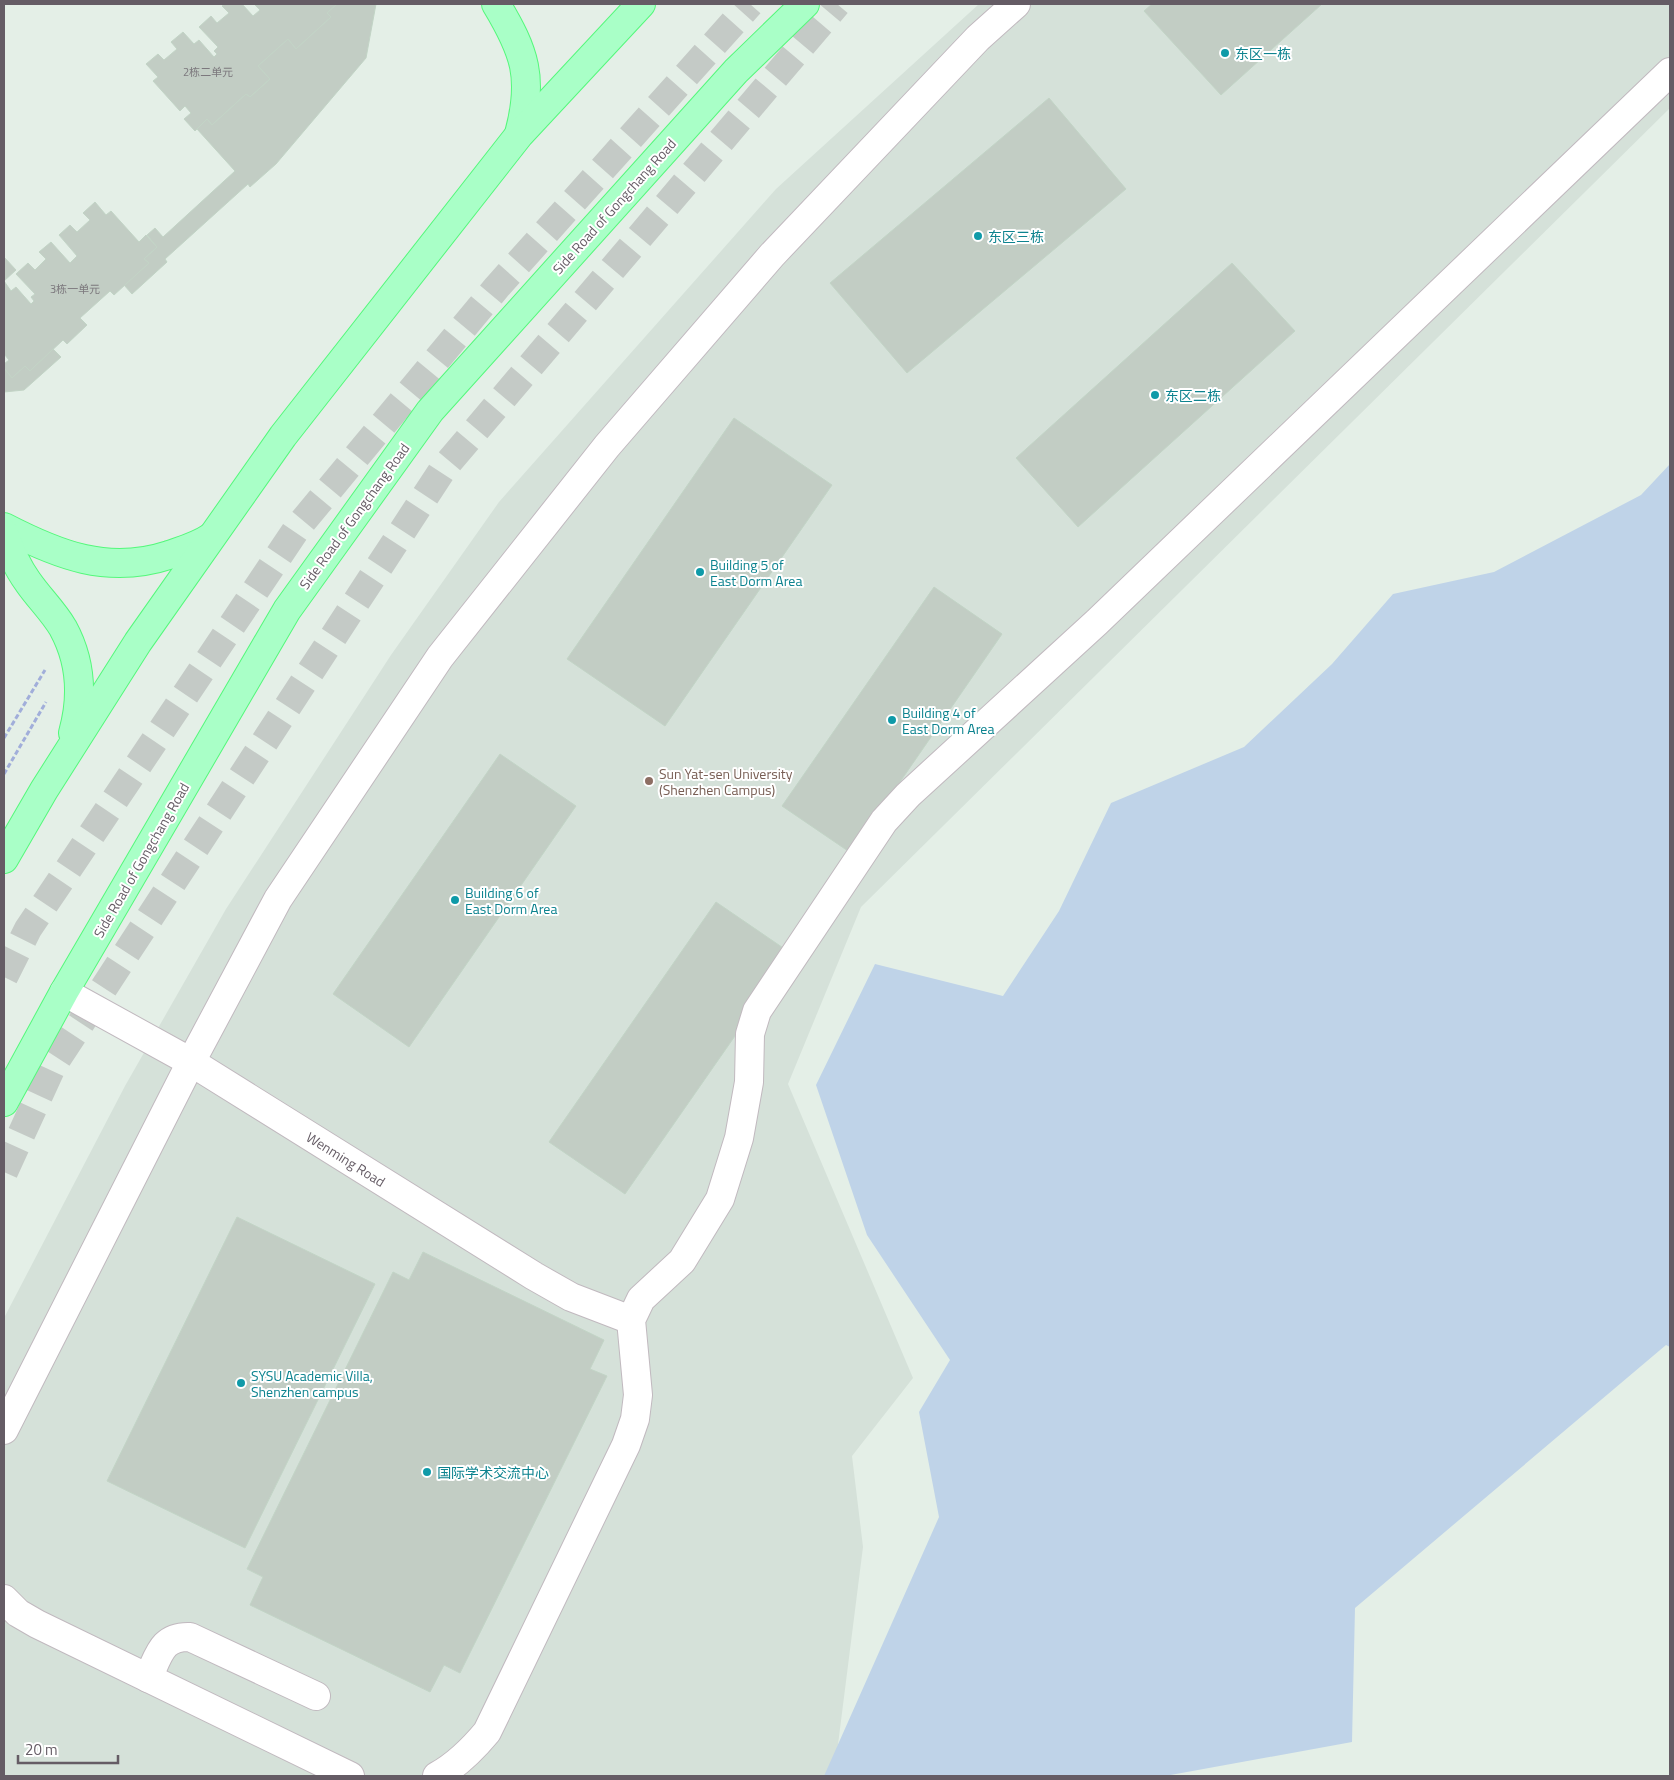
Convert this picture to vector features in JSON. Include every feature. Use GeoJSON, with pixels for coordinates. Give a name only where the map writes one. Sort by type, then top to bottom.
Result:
{"type":"FeatureCollection","features":[{"type":"Feature","properties":{"kind":"main road"},"geometry":{"type":"LineString","coordinates":[[496,4],[513,31],[525,70],[526,108],[519,135]]}},
{"type":"Feature","properties":{"kind":"main road"},"geometry":{"type":"LineString","coordinates":[[4,859],[70,749],[138,642],[289,429],[519,135],[641,4]]}},
{"type":"Feature","properties":{"kind":"main road","name":"Side Road of Gongchang Road"},"geometry":{"type":"LineString","coordinates":[[4,1102],[64,992],[287,610],[430,411],[736,70],[805,4]]}},
{"type":"Feature","properties":{"kind":"main road"},"geometry":{"type":"LineString","coordinates":[[4,527],[86,560],[126,564],[144,562],[188,549],[214,534]]}},
{"type":"Feature","properties":{"kind":"main road"},"geometry":{"type":"LineString","coordinates":[[4,533],[19,568],[63,628],[74,654],[78,670],[80,703],[70,749]]}},
{"type":"Feature","properties":{"kind":"lane"},"geometry":{"type":"LineString","coordinates":[[4,1430],[191,1062],[278,899],[446,649],[608,446],[772,255],[978,38],[1016,4]]}},
{"type":"Feature","properties":{"kind":"lane"},"geometry":{"type":"LineString","coordinates":[[436,1776],[451,1768],[471,1752],[487,1732],[626,1445],[635,1420],[638,1394],[631,1320],[641,1299],[682,1261],[720,1199],[739,1138],[749,1082],[750,1034],[757,1011],[884,821],[908,796],[1097,622],[1670,72]]}},
{"type":"Feature","properties":{"kind":"lane","name":"Wenming Road"},"geometry":{"type":"LineString","coordinates":[[64,992],[191,1062],[534,1276],[571,1297],[631,1320]]}},
{"type":"Feature","properties":{"kind":"lane"},"geometry":{"type":"LineString","coordinates":[[4,1599],[18,1613],[37,1624],[350,1776]]}},
{"type":"Feature","properties":{"kind":"lane"},"geometry":{"type":"LineString","coordinates":[[148,1678],[163,1646],[171,1639],[190,1637],[316,1696]]}},
{"type":"Feature","properties":{"kind":"path"},"geometry":{"type":"LineString","coordinates":[[4,738],[47,667],[48,673]]}},
{"type":"Feature","properties":{"kind":"path"},"geometry":{"type":"LineString","coordinates":[[4,774],[39,717],[47,695]]}},
{"type":"Feature","properties":{"kind":"shaded area","name":"Sun Yat-sen University (Shenzhen Campus)"},"geometry":{"type":"Polygon","coordinates":[[[979,4],[1670,4],[1670,108],[861,907],[788,1084],[913,1378],[852,1456],[863,1547],[834,1776],[4,1776],[4,1318],[125,1086],[226,909],[391,655],[499,502],[776,189],[979,4]]]}},
{"type":"Feature","properties":{"kind":"shaded area"},"geometry":{"type":"Polygon","coordinates":[[[1670,464],[1670,1347],[1666,1345],[1355,1608],[1352,1742],[1165,1776],[824,1776],[939,1517],[919,1412],[950,1360],[867,1235],[816,1085],[875,964],[1003,996],[1059,911],[1111,803],[1244,747],[1332,664],[1393,594],[1494,572],[1641,495],[1670,464]]]}},
{"type":"Feature","properties":{"kind":"building"},"geometry":{"type":"Polygon","coordinates":[[[225,4],[242,4],[253,16],[260,10],[254,4],[337,4],[327,13],[331,17],[296,49],[288,39],[258,66],[270,79],[250,97],[246,94],[212,125],[207,119],[195,131],[184,119],[191,113],[185,106],[180,111],[153,81],[158,77],[146,64],[158,54],[164,60],[177,49],[171,42],[183,32],[194,44],[199,40],[214,57],[217,54],[214,51],[218,47],[199,27],[211,16],[217,23],[229,13],[222,6],[225,4]]]}},
{"type":"Feature","properties":{"kind":"building"},"geometry":{"type":"Polygon","coordinates":[[[337,4],[376,4],[366,58],[276,164],[250,187],[248,184],[165,259],[167,262],[132,294],[124,285],[149,263],[144,259],[157,247],[147,235],[155,228],[163,237],[235,171],[197,129],[207,119],[212,125],[246,94],[250,97],[270,79],[258,66],[288,39],[296,49],[331,17],[327,13],[337,4]]]}},
{"type":"Feature","properties":{"kind":"building","name":"东区一栋"},"geometry":{"type":"Polygon","coordinates":[[[1152,4],[1322,4],[1221,95],[1144,11],[1152,4]]]}},
{"type":"Feature","properties":{"kind":"building","name":"东区三栋"},"geometry":{"type":"Polygon","coordinates":[[[1049,98],[1126,189],[907,373],[830,283],[1049,98]]]}},
{"type":"Feature","properties":{"kind":"building"},"geometry":{"type":"Polygon","coordinates":[[[95,202],[106,215],[111,211],[139,242],[146,235],[157,247],[144,259],[149,263],[114,295],[110,291],[80,318],[87,325],[67,344],[63,340],[30,371],[25,366],[12,378],[4,368],[4,364],[9,360],[4,354],[4,281],[11,291],[16,287],[31,304],[34,301],[31,297],[35,294],[16,274],[28,263],[35,270],[46,259],[39,252],[51,242],[70,263],[77,256],[59,235],[70,225],[77,232],[90,220],[83,213],[95,202]]]}},
{"type":"Feature","properties":{"kind":"building"},"geometry":{"type":"Polygon","coordinates":[[[4,257],[16,270],[4,281],[4,257]]]}},
{"type":"Feature","properties":{"kind":"building","name":"东区二栋"},"geometry":{"type":"Polygon","coordinates":[[[1232,263],[1295,331],[1078,527],[1016,458],[1232,263]]]}},
{"type":"Feature","properties":{"kind":"building"},"geometry":{"type":"Polygon","coordinates":[[[53,349],[61,357],[24,390],[4,392],[4,368],[12,378],[25,366],[30,371],[53,349]]]}},
{"type":"Feature","properties":{"kind":"building","name":"Building 5 of East Dorm Area"},"geometry":{"type":"Polygon","coordinates":[[[734,418],[832,485],[665,726],[567,659],[734,418]]]}},
{"type":"Feature","properties":{"kind":"building","name":"Building 4 of East Dorm Area"},"geometry":{"type":"Polygon","coordinates":[[[934,587],[1002,634],[851,853],[782,806],[934,587]]]}},
{"type":"Feature","properties":{"kind":"building","name":"Building 6 of East Dorm Area"},"geometry":{"type":"Polygon","coordinates":[[[500,754],[576,806],[409,1047],[333,994],[500,754]]]}},
{"type":"Feature","properties":{"kind":"building"},"geometry":{"type":"Polygon","coordinates":[[[716,902],[792,954],[625,1194],[549,1142],[716,902]]]}},
{"type":"Feature","properties":{"kind":"building","name":"SYSU Academic Villa, Shenzhen campus"},"geometry":{"type":"Polygon","coordinates":[[[237,1217],[375,1284],[245,1548],[107,1481],[237,1217]]]}},
{"type":"Feature","properties":{"kind":"building","name":"国际学术交流中心"},"geometry":{"type":"Polygon","coordinates":[[[423,1252],[604,1340],[590,1369],[607,1376],[460,1673],[444,1665],[430,1692],[250,1605],[263,1577],[247,1569],[393,1272],[409,1280],[423,1252]]]}},
{"type":"Feature","properties":{"kind":"tunnel"},"geometry":{"type":"LineString","coordinates":[[4,977],[28,929],[298,527],[497,287],[750,4]]}},
{"type":"Feature","properties":{"kind":"tunnel"},"geometry":{"type":"LineString","coordinates":[[4,1172],[52,1067],[443,469],[837,4]]}},
{"type":"Feature","properties":{"kind":"place","name":"东区一栋"},"geometry":{"type":"Point","coordinates":[1225,53]}},
{"type":"Feature","properties":{"kind":"place","name":"东区三栋"},"geometry":{"type":"Point","coordinates":[978,236]}},
{"type":"Feature","properties":{"kind":"place","name":"东区二栋"},"geometry":{"type":"Point","coordinates":[1155,395]}},
{"type":"Feature","properties":{"kind":"place","name":"Building 5 of East Dorm Area"},"geometry":{"type":"Point","coordinates":[700,572]}},
{"type":"Feature","properties":{"kind":"place","name":"Building 4 of East Dorm Area"},"geometry":{"type":"Point","coordinates":[892,720]}},
{"type":"Feature","properties":{"kind":"place","name":"Sun Yat-sen University (Shenzhen Campus)"},"geometry":{"type":"Point","coordinates":[649,781]}},
{"type":"Feature","properties":{"kind":"place","name":"Building 6 of East Dorm Area"},"geometry":{"type":"Point","coordinates":[455,900]}},
{"type":"Feature","properties":{"kind":"place","name":"SYSU Academic Villa, Shenzhen campus"},"geometry":{"type":"Point","coordinates":[241,1383]}},
{"type":"Feature","properties":{"kind":"place","name":"国际学术交流中心"},"geometry":{"type":"Point","coordinates":[427,1472]}}]}
